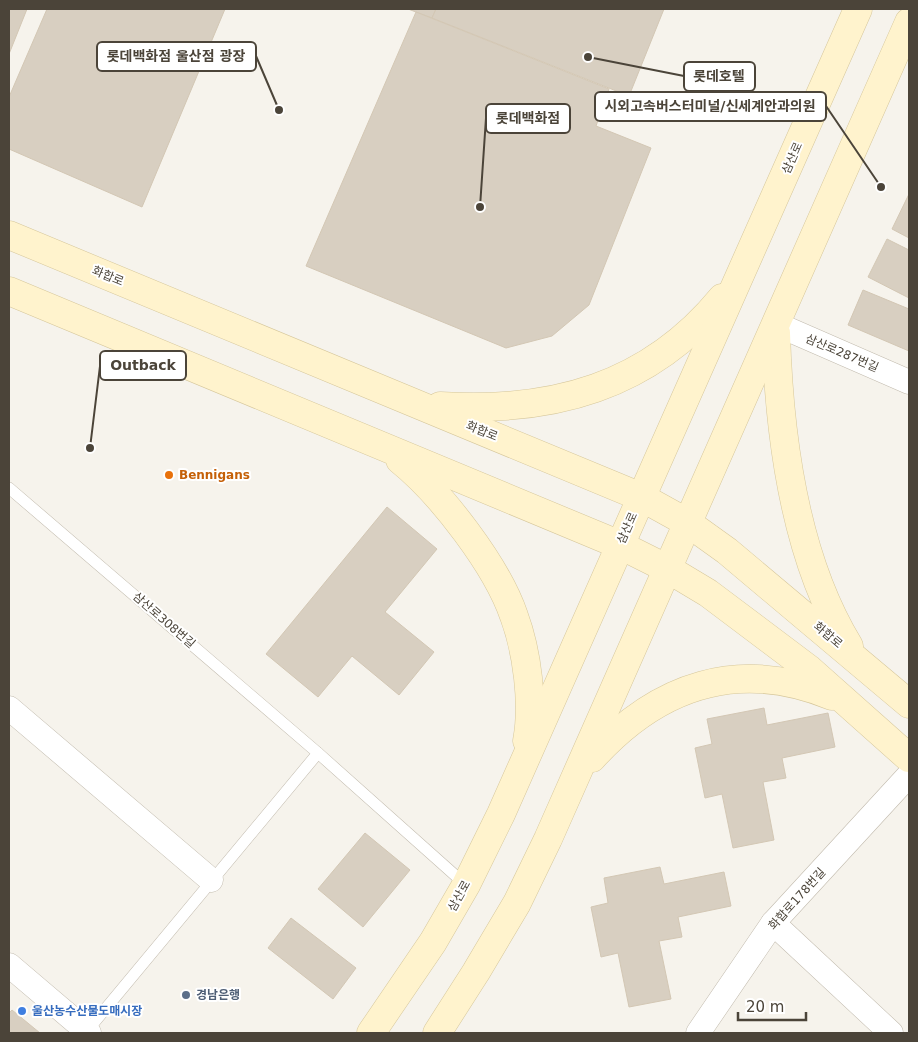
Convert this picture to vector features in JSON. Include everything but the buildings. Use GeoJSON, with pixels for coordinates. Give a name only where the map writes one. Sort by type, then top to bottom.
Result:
{"type":"FeatureCollection","features":[{"type":"Feature","properties":{"kind":"main road","name":"삼산로"},"geometry":{"type":"LineString","coordinates":[[371,1033],[433,942],[466,885],[522,768],[858,9]]}},
{"type":"Feature","properties":{"kind":"main road"},"geometry":{"type":"LineString","coordinates":[[437,1033],[517,903],[576,779],[909,22]]}},
{"type":"Feature","properties":{"kind":"main road","name":"화합로"},"geometry":{"type":"LineString","coordinates":[[9,235],[641,496],[688,523],[726,551],[909,704]]}},
{"type":"Feature","properties":{"kind":"main road"},"geometry":{"type":"LineString","coordinates":[[420,405],[463,408],[499,407],[545,401],[597,388],[637,371],[667,352],[713,309],[743,268]]}},
{"type":"Feature","properties":{"kind":"main road"},"geometry":{"type":"LineString","coordinates":[[9,291],[620,544],[668,569],[708,593],[810,669],[909,758]]}},
{"type":"Feature","properties":{"kind":"main road"},"geometry":{"type":"LineString","coordinates":[[776,324],[777,380],[792,493],[823,595],[839,630],[858,660]]}},
{"type":"Feature","properties":{"kind":"main road"},"geometry":{"type":"LineString","coordinates":[[376,443],[401,460],[445,506],[488,565],[514,615],[522,641],[530,707],[528,737],[522,768]]}},
{"type":"Feature","properties":{"kind":"main road"},"geometry":{"type":"LineString","coordinates":[[576,779],[608,740],[631,721],[667,698],[710,683],[734,679],[778,680],[818,690],[852,707]]}},
{"type":"Feature","properties":{"kind":"street","name":"삼산로287번길"},"geometry":{"type":"LineString","coordinates":[[776,324],[909,382]]}},
{"type":"Feature","properties":{"kind":"street"},"geometry":{"type":"LineString","coordinates":[[9,708],[211,880]]}},
{"type":"Feature","properties":{"kind":"street","name":"화합로178번길"},"geometry":{"type":"LineString","coordinates":[[698,1033],[774,923],[909,775]]}},
{"type":"Feature","properties":{"kind":"street"},"geometry":{"type":"LineString","coordinates":[[774,923],[891,1033]]}},
{"type":"Feature","properties":{"kind":"street"},"geometry":{"type":"LineString","coordinates":[[9,965],[88,1032]]}},
{"type":"Feature","properties":{"kind":"lane","name":"삼산로308번길"},"geometry":{"type":"LineString","coordinates":[[9,488],[318,753],[466,885]]}},
{"type":"Feature","properties":{"kind":"lane"},"geometry":{"type":"LineString","coordinates":[[88,1032],[211,880],[318,753]]}},
{"type":"Feature","properties":{"kind":"place","name":"롯데호텔"},"geometry":{"type":"Point","coordinates":[588,57]}},
{"type":"Feature","properties":{"kind":"place","name":"롯데백화점 울산점 광장"},"geometry":{"type":"Point","coordinates":[279,110]}},
{"type":"Feature","properties":{"kind":"place","name":"시외고속버스터미널/신세계안과의원"},"geometry":{"type":"Point","coordinates":[881,187]}},
{"type":"Feature","properties":{"kind":"place","name":"롯데백화점"},"geometry":{"type":"Point","coordinates":[480,207]}},
{"type":"Feature","properties":{"kind":"place","name":"Outback"},"geometry":{"type":"Point","coordinates":[90,448]}},
{"type":"Feature","properties":{"kind":"place","name":"Bennigans"},"geometry":{"type":"Point","coordinates":[169,475]}},
{"type":"Feature","properties":{"kind":"place","name":"경남은행"},"geometry":{"type":"Point","coordinates":[186,995]}},
{"type":"Feature","properties":{"kind":"place","name":"울산농수산물도매시장"},"geometry":{"type":"Point","coordinates":[22,1011]}}]}
